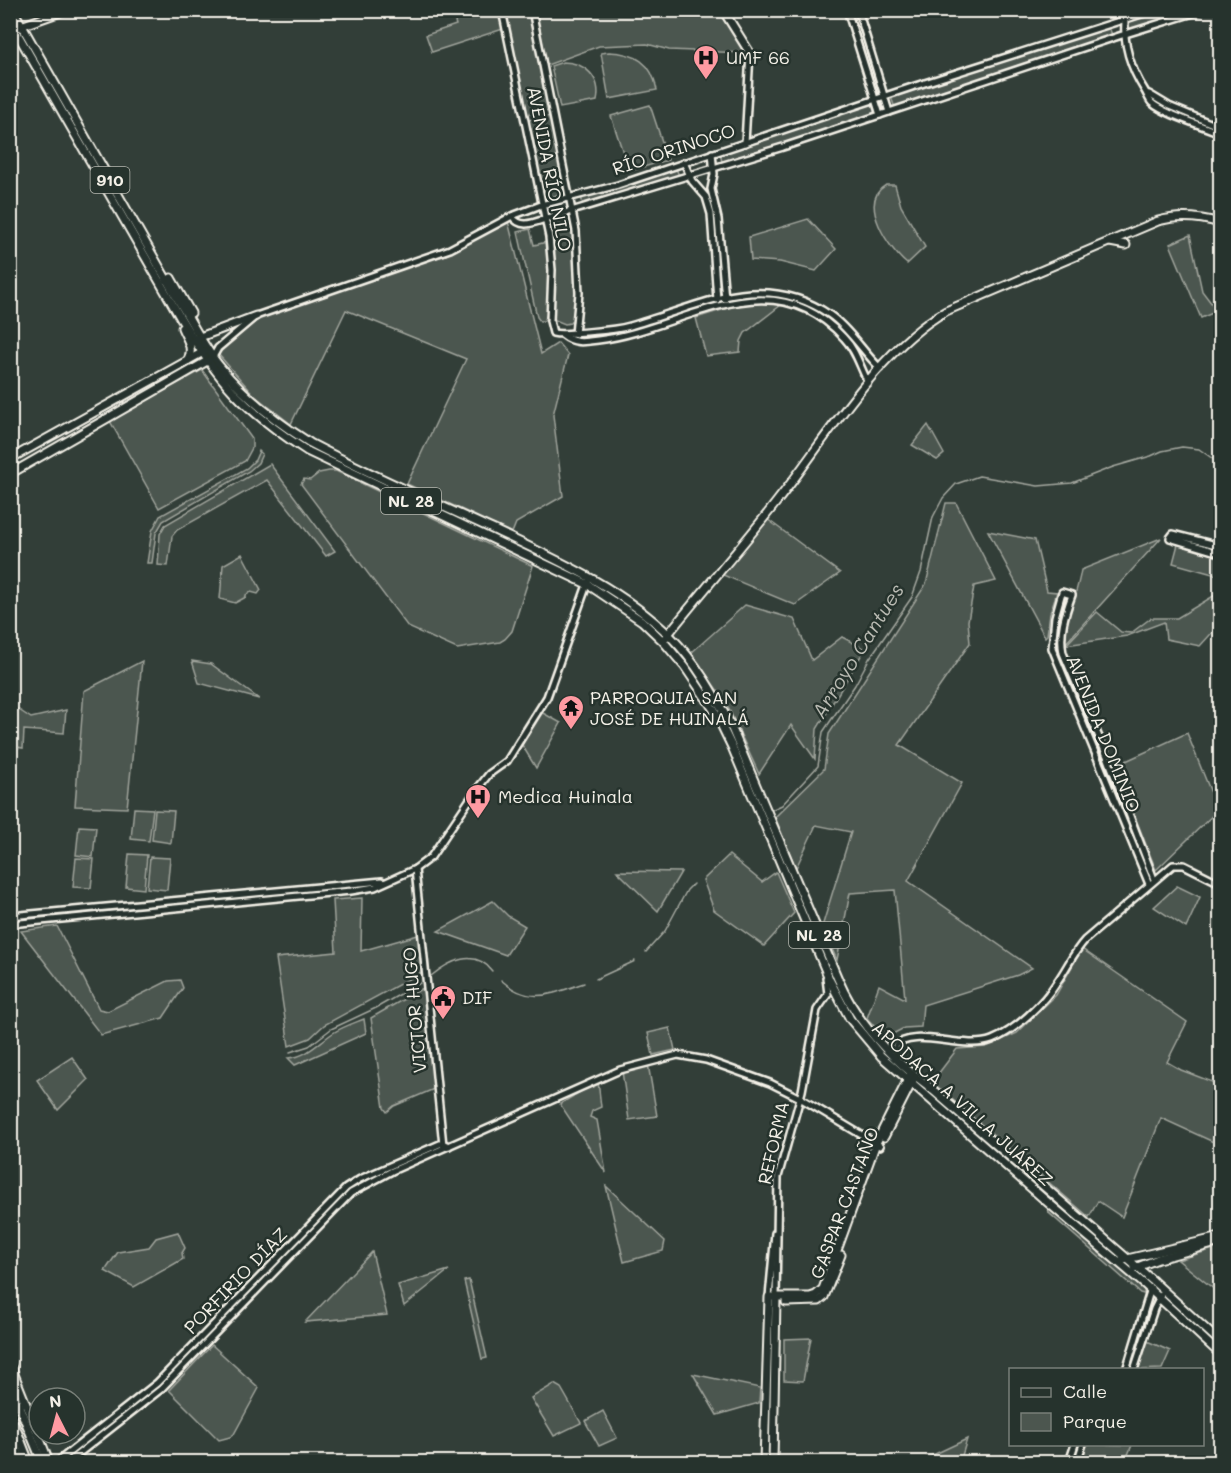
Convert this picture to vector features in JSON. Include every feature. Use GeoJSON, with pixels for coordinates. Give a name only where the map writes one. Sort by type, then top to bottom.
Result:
{"type":"FeatureCollection","features":[{"type":"Feature","properties":{"kind":"main road","name":"910"},"geometry":{"type":"LineString","coordinates":[[13,10],[18,27],[181,319],[194,341],[205,351]]}},
{"type":"Feature","properties":{"kind":"main road"},"geometry":{"type":"LineString","coordinates":[[18,27],[66,10]]}},
{"type":"Feature","properties":{"kind":"main road"},"geometry":{"type":"LineString","coordinates":[[723,10],[750,53]]}},
{"type":"Feature","properties":{"kind":"main road","name":"910"},"geometry":{"type":"LineString","coordinates":[[10,21],[18,27],[194,341]]}},
{"type":"Feature","properties":{"kind":"main road"},"geometry":{"type":"LineString","coordinates":[[88,134],[196,321],[192,351],[188,360]]}},
{"type":"Feature","properties":{"kind":"main road"},"geometry":{"type":"LineString","coordinates":[[665,638],[777,501],[868,382],[909,336],[946,311],[1166,219],[1197,218],[1221,223]]}},
{"type":"Feature","properties":{"kind":"main road"},"geometry":{"type":"LineString","coordinates":[[1110,242],[1126,245]]}},
{"type":"Feature","properties":{"kind":"main road"},"geometry":{"type":"LineString","coordinates":[[194,341],[256,316]]}},
{"type":"Feature","properties":{"kind":"main road"},"geometry":{"type":"LineString","coordinates":[[10,459],[205,351]]}},
{"type":"Feature","properties":{"kind":"main road","name":"APODACA A VILLA JUÁREZ"},"geometry":{"type":"LineString","coordinates":[[205,351],[221,380],[246,406],[272,428],[307,451],[589,580],[665,638],[692,662],[730,724],[844,994],[858,1019],[911,1077]]}},
{"type":"Feature","properties":{"kind":"main road"},"geometry":{"type":"LineString","coordinates":[[10,474],[134,405],[210,359]]}},
{"type":"Feature","properties":{"kind":"main road"},"geometry":{"type":"LineString","coordinates":[[152,394],[154,389],[166,380],[165,372]]}},
{"type":"Feature","properties":{"kind":"main road"},"geometry":{"type":"LineString","coordinates":[[134,405],[126,405],[125,400],[147,386],[151,380]]}},
{"type":"Feature","properties":{"kind":"main road","name":"APODACA A VILLA JUÁREZ"},"geometry":{"type":"LineString","coordinates":[[665,638],[722,725],[825,970],[838,999],[858,1030],[873,1047],[1014,1167],[1221,1354]]}},
{"type":"Feature","properties":{"kind":"main road","name":"GASPAR CASTAÑO"},"geometry":{"type":"LineString","coordinates":[[773,1298],[819,1301],[828,1292],[878,1144],[911,1077]]}},
{"type":"Feature","properties":{"kind":"main road","name":"APODACA A VILLA JUÁREZ"},"geometry":{"type":"LineString","coordinates":[[1014,1167],[1153,1281],[1221,1342]]}},
{"type":"Feature","properties":{"kind":"main road"},"geometry":{"type":"LineString","coordinates":[[1117,1262],[1221,1237]]}},
{"type":"Feature","properties":{"kind":"main road"},"geometry":{"type":"LineString","coordinates":[[1127,1270],[1221,1242]]}},
{"type":"Feature","properties":{"kind":"main road"},"geometry":{"type":"LineString","coordinates":[[1182,1246],[1190,1251]]}},
{"type":"Feature","properties":{"kind":"main road"},"geometry":{"type":"LineString","coordinates":[[764,1462],[773,1298]]}},
{"type":"Feature","properties":{"kind":"main road"},"geometry":{"type":"LineString","coordinates":[[773,1298],[773,1462]]}},
{"type":"Feature","properties":{"kind":"main road"},"geometry":{"type":"LineString","coordinates":[[10,1364],[49,1462]]}},
{"type":"Feature","properties":{"kind":"main road"},"geometry":{"type":"LineString","coordinates":[[10,1384],[42,1462]]}},
{"type":"Feature","properties":{"kind":"main road"},"geometry":{"type":"LineString","coordinates":[[10,1413],[30,1462]]}},
{"type":"Feature","properties":{"kind":"main road"},"geometry":{"type":"LineString","coordinates":[[10,1432],[22,1462]]}},
{"type":"Feature","properties":{"kind":"street","name":"AVENIDA RÍO NILO"},"geometry":{"type":"LineString","coordinates":[[502,10],[551,253],[550,321],[553,333],[563,335]]}},
{"type":"Feature","properties":{"kind":"street","name":"AVENIDA RÍO NILO"},"geometry":{"type":"LineString","coordinates":[[532,10],[573,211],[579,270],[579,293],[573,342]]}},
{"type":"Feature","properties":{"kind":"street"},"geometry":{"type":"LineString","coordinates":[[847,10],[880,115]]}},
{"type":"Feature","properties":{"kind":"street"},"geometry":{"type":"LineString","coordinates":[[858,10],[889,112]]}},
{"type":"Feature","properties":{"kind":"street","name":"RÍO ORINOCO"},"geometry":{"type":"LineString","coordinates":[[210,359],[218,348],[256,316],[450,249],[541,205],[618,185],[1154,10]]}},
{"type":"Feature","properties":{"kind":"street","name":"RÍO ORINOCO"},"geometry":{"type":"LineString","coordinates":[[513,218],[522,224],[573,211],[714,168],[1203,10]]}},
{"type":"Feature","properties":{"kind":"street"},"geometry":{"type":"LineString","coordinates":[[1122,35],[1125,20]]}},
{"type":"Feature","properties":{"kind":"street"},"geometry":{"type":"LineString","coordinates":[[1114,23],[1125,42],[1135,74],[1153,101],[1167,111],[1221,133]]}},
{"type":"Feature","properties":{"kind":"street"},"geometry":{"type":"LineString","coordinates":[[745,143],[750,53]]}},
{"type":"Feature","properties":{"kind":"street"},"geometry":{"type":"LineString","coordinates":[[1153,101],[1221,127]]}},
{"type":"Feature","properties":{"kind":"street"},"geometry":{"type":"LineString","coordinates":[[712,153],[714,168],[712,184],[718,219],[724,296],[722,305]]}},
{"type":"Feature","properties":{"kind":"street"},"geometry":{"type":"LineString","coordinates":[[684,162],[689,175],[706,197],[711,214],[717,298],[722,305]]}},
{"type":"Feature","properties":{"kind":"street"},"geometry":{"type":"LineString","coordinates":[[699,187],[712,184]]}},
{"type":"Feature","properties":{"kind":"street"},"geometry":{"type":"LineString","coordinates":[[563,335],[631,326],[724,296],[762,292],[806,301],[831,316],[843,326],[879,369]]}},
{"type":"Feature","properties":{"kind":"street"},"geometry":{"type":"LineString","coordinates":[[563,335],[573,342],[614,338],[722,305],[747,300],[778,301],[802,308],[827,322],[852,349],[868,382]]}},
{"type":"Feature","properties":{"kind":"street","name":"RÍO ORINOCO"},"geometry":{"type":"LineString","coordinates":[[205,351],[218,348]]}},
{"type":"Feature","properties":{"kind":"street"},"geometry":{"type":"LineString","coordinates":[[862,369],[879,369]]}},
{"type":"Feature","properties":{"kind":"street"},"geometry":{"type":"LineString","coordinates":[[1221,546],[1171,535],[1171,539],[1221,553]]}},
{"type":"Feature","properties":{"kind":"street"},"geometry":{"type":"LineString","coordinates":[[10,924],[351,891],[386,881],[415,869],[437,850],[489,774],[507,761],[544,703],[589,580]]}},
{"type":"Feature","properties":{"kind":"street","name":"AVENIDA DOMINIO"},"geometry":{"type":"LineString","coordinates":[[1149,884],[1052,648],[1055,617],[1062,592],[1072,595],[1063,622],[1061,641],[1063,653],[1107,756],[1154,879]]}},
{"type":"Feature","properties":{"kind":"street"},"geometry":{"type":"LineString","coordinates":[[898,1064],[894,1050],[906,1039],[974,1044],[992,1040],[1012,1029],[1053,988],[1075,951],[1085,940],[1170,867],[1180,864],[1221,883]]}},
{"type":"Feature","properties":{"kind":"street","name":"VICTOR HUGO"},"geometry":{"type":"LineString","coordinates":[[415,869],[445,1146]]}},
{"type":"Feature","properties":{"kind":"street"},"geometry":{"type":"LineString","coordinates":[[10,916],[376,884]]}},
{"type":"Feature","properties":{"kind":"street","name":"REFORMA"},"geometry":{"type":"LineString","coordinates":[[773,1298],[778,1177],[800,1098],[817,1010],[829,990],[825,970]]}},
{"type":"Feature","properties":{"kind":"street","name":"PORFIRIO DÍAZ"},"geometry":{"type":"LineString","coordinates":[[57,1462],[157,1383],[346,1188],[360,1179],[445,1146],[620,1070],[678,1055],[706,1060],[748,1074],[800,1098],[878,1144]]}},
{"type":"Feature","properties":{"kind":"street","name":"PORFIRIO DÍAZ"},"geometry":{"type":"LineString","coordinates":[[68,1462],[161,1389],[351,1193],[445,1146]]}},
{"type":"Feature","properties":{"kind":"street"},"geometry":{"type":"LineString","coordinates":[[773,1298],[773,1243],[777,1229]]}},
{"type":"Feature","properties":{"kind":"street"},"geometry":{"type":"LineString","coordinates":[[1153,1281],[1127,1367],[1135,1368],[1164,1291]]}},
{"type":"Feature","properties":{"kind":"street"},"geometry":{"type":"LineString","coordinates":[[1069,1462],[1074,1446]]}},
{"type":"Feature","properties":{"kind":"street"},"geometry":{"type":"LineString","coordinates":[[1077,1462],[1082,1446]]}},
{"type":"Feature","properties":{"kind":"green space"},"geometry":{"type":"Polygon","coordinates":[[[452,11],[499,11],[503,29],[432,52],[426,35],[456,25],[452,11]]]}},
{"type":"Feature","properties":{"kind":"green space"},"geometry":{"type":"Polygon","coordinates":[[[505,11],[531,11],[550,111],[526,115],[505,11]]]}},
{"type":"Feature","properties":{"kind":"green space"},"geometry":{"type":"Polygon","coordinates":[[[536,11],[718,11],[744,53],[669,50],[647,44],[599,46],[547,65],[536,11]]]}},
{"type":"Feature","properties":{"kind":"green space"},"geometry":{"type":"Polygon","coordinates":[[[1162,11],[1194,11],[1130,31],[1128,22],[1162,11]]]}},
{"type":"Feature","properties":{"kind":"green space"},"geometry":{"type":"Polygon","coordinates":[[[1109,27],[1112,35],[895,108],[891,97],[1109,27]]]}},
{"type":"Feature","properties":{"kind":"green space"},"geometry":{"type":"Polygon","coordinates":[[[601,53],[627,54],[641,61],[651,72],[657,90],[609,99],[601,53]]]}},
{"type":"Feature","properties":{"kind":"green space"},"geometry":{"type":"Polygon","coordinates":[[[563,62],[578,65],[590,73],[597,85],[597,101],[560,108],[551,66],[563,62]]]}},
{"type":"Feature","properties":{"kind":"green space"},"geometry":{"type":"Polygon","coordinates":[[[872,103],[875,115],[722,162],[720,153],[872,103]]]}},
{"type":"Feature","properties":{"kind":"green space"},"geometry":{"type":"Polygon","coordinates":[[[650,105],[668,160],[629,171],[611,116],[650,105]]]}},
{"type":"Feature","properties":{"kind":"green space"},"geometry":{"type":"Polygon","coordinates":[[[551,116],[565,193],[543,199],[528,120],[551,116]]]}},
{"type":"Feature","properties":{"kind":"green space"},"geometry":{"type":"Polygon","coordinates":[[[676,168],[679,176],[583,205],[581,196],[613,189],[676,168]]]}},
{"type":"Feature","properties":{"kind":"green space"},"geometry":{"type":"Polygon","coordinates":[[[886,185],[895,185],[901,206],[925,247],[907,264],[892,248],[875,214],[878,193],[886,185]]]}},
{"type":"Feature","properties":{"kind":"green space"},"geometry":{"type":"Polygon","coordinates":[[[808,219],[836,249],[816,271],[780,262],[751,260],[749,237],[808,219]]]}},
{"type":"Feature","properties":{"kind":"green space"},"geometry":{"type":"Polygon","coordinates":[[[508,221],[541,354],[558,343],[568,355],[553,415],[563,496],[516,523],[512,533],[407,484],[466,359],[346,310],[291,424],[255,396],[218,354],[260,318],[404,265],[444,256],[508,221]]]}},
{"type":"Feature","properties":{"kind":"green space"},"geometry":{"type":"Polygon","coordinates":[[[564,222],[574,228],[578,278],[574,316],[570,323],[565,324],[555,320],[553,316],[552,232],[555,225],[564,222]]]}},
{"type":"Feature","properties":{"kind":"green space"},"geometry":{"type":"Polygon","coordinates":[[[530,229],[534,245],[547,242],[549,305],[544,321],[540,321],[537,317],[518,232],[530,229]]]}},
{"type":"Feature","properties":{"kind":"green space"},"geometry":{"type":"Polygon","coordinates":[[[1190,235],[1202,291],[1215,308],[1215,312],[1201,318],[1170,244],[1190,235]]]}},
{"type":"Feature","properties":{"kind":"green space"},"geometry":{"type":"Polygon","coordinates":[[[766,302],[781,305],[745,333],[741,341],[740,352],[706,356],[696,318],[744,303],[766,302]]]}},
{"type":"Feature","properties":{"kind":"green space"},"geometry":{"type":"Polygon","coordinates":[[[202,370],[252,439],[252,448],[245,461],[159,508],[110,421],[202,370]]]}},
{"type":"Feature","properties":{"kind":"green space"},"geometry":{"type":"Polygon","coordinates":[[[233,387],[249,401],[352,466],[585,579],[316,452],[273,424],[240,396],[233,387]]]}},
{"type":"Feature","properties":{"kind":"green space"},"geometry":{"type":"Polygon","coordinates":[[[928,425],[944,454],[937,460],[912,445],[928,425]]]}},
{"type":"Feature","properties":{"kind":"green space"},"geometry":{"type":"Polygon","coordinates":[[[259,451],[262,454],[258,463],[249,471],[163,521],[156,533],[152,563],[147,563],[152,531],[160,516],[247,468],[255,460],[259,451]]]}},
{"type":"Feature","properties":{"kind":"green space"},"geometry":{"type":"Polygon","coordinates":[[[270,464],[335,551],[326,556],[267,480],[177,530],[172,536],[168,566],[158,565],[160,534],[165,525],[270,464]]]}},
{"type":"Feature","properties":{"kind":"green space"},"geometry":{"type":"Polygon","coordinates":[[[336,471],[533,566],[512,631],[505,639],[500,642],[457,649],[408,627],[301,484],[304,479],[310,480],[319,473],[336,471]]]}},
{"type":"Feature","properties":{"kind":"green space"},"geometry":{"type":"Polygon","coordinates":[[[946,503],[956,503],[996,581],[974,586],[968,621],[970,643],[899,745],[962,783],[908,881],[1032,968],[1018,975],[923,1005],[921,1027],[904,1028],[885,1038],[867,1018],[879,985],[905,999],[895,890],[850,893],[837,960],[822,927],[851,832],[816,825],[796,868],[775,817],[824,769],[829,734],[926,584],[946,503]]]}},
{"type":"Feature","properties":{"kind":"green space"},"geometry":{"type":"Polygon","coordinates":[[[767,519],[840,573],[795,605],[723,575],[767,519]]]}},
{"type":"Feature","properties":{"kind":"green space"},"geometry":{"type":"Polygon","coordinates":[[[988,531],[1035,540],[1047,591],[1057,592],[1045,637],[988,531]]]}},
{"type":"Feature","properties":{"kind":"green space"},"geometry":{"type":"Polygon","coordinates":[[[1161,538],[1065,644],[1067,625],[1081,570],[1161,538]]]}},
{"type":"Feature","properties":{"kind":"green space"},"geometry":{"type":"Polygon","coordinates":[[[1178,544],[1220,557],[1220,576],[1173,563],[1178,544]]]}},
{"type":"Feature","properties":{"kind":"green space"},"geometry":{"type":"Polygon","coordinates":[[[242,554],[261,590],[258,594],[251,592],[235,603],[220,599],[223,565],[242,554]]]}},
{"type":"Feature","properties":{"kind":"green space"},"geometry":{"type":"Polygon","coordinates":[[[1220,592],[1220,624],[1200,646],[1166,639],[1164,622],[1127,636],[1066,645],[1097,612],[1121,632],[1131,633],[1151,618],[1177,618],[1220,592]]]}},
{"type":"Feature","properties":{"kind":"green space"},"geometry":{"type":"Polygon","coordinates":[[[745,605],[794,619],[812,660],[842,637],[865,649],[817,729],[815,759],[791,725],[759,774],[725,701],[691,653],[745,605]]]}},
{"type":"Feature","properties":{"kind":"green space"},"geometry":{"type":"Polygon","coordinates":[[[142,661],[127,808],[75,806],[84,691],[142,661]]]}},
{"type":"Feature","properties":{"kind":"green space"},"geometry":{"type":"Polygon","coordinates":[[[192,661],[211,664],[259,699],[199,683],[192,661]]]}},
{"type":"Feature","properties":{"kind":"green space"},"geometry":{"type":"Polygon","coordinates":[[[10,704],[31,718],[66,710],[64,733],[24,730],[23,748],[11,746],[10,704]]]}},
{"type":"Feature","properties":{"kind":"green space"},"geometry":{"type":"Polygon","coordinates":[[[541,712],[561,723],[536,768],[522,745],[541,712]]]}},
{"type":"Feature","properties":{"kind":"green space"},"geometry":{"type":"Polygon","coordinates":[[[1187,733],[1218,810],[1156,870],[1115,766],[1187,733]]]}},
{"type":"Feature","properties":{"kind":"green space"},"geometry":{"type":"Polygon","coordinates":[[[134,808],[153,809],[149,841],[131,839],[134,808]]]}},
{"type":"Feature","properties":{"kind":"green space"},"geometry":{"type":"Polygon","coordinates":[[[155,810],[174,811],[171,843],[152,840],[155,810]]]}},
{"type":"Feature","properties":{"kind":"green space"},"geometry":{"type":"Polygon","coordinates":[[[79,826],[96,827],[93,857],[76,855],[79,826]]]}},
{"type":"Feature","properties":{"kind":"green space"},"geometry":{"type":"Polygon","coordinates":[[[129,854],[147,855],[144,889],[126,887],[129,854]]]}},
{"type":"Feature","properties":{"kind":"green space"},"geometry":{"type":"Polygon","coordinates":[[[729,855],[762,882],[776,872],[794,913],[764,946],[714,910],[703,880],[729,855]]]}},
{"type":"Feature","properties":{"kind":"green space"},"geometry":{"type":"Polygon","coordinates":[[[150,857],[170,858],[167,890],[147,888],[150,857]]]}},
{"type":"Feature","properties":{"kind":"green space"},"geometry":{"type":"Polygon","coordinates":[[[76,858],[94,859],[91,888],[73,887],[76,858]]]}},
{"type":"Feature","properties":{"kind":"green space"},"geometry":{"type":"Polygon","coordinates":[[[617,871],[681,872],[658,911],[617,871]]]}},
{"type":"Feature","properties":{"kind":"green space"},"geometry":{"type":"Polygon","coordinates":[[[1177,886],[1200,897],[1186,928],[1154,907],[1177,886]]]}},
{"type":"Feature","properties":{"kind":"green space"},"geometry":{"type":"Polygon","coordinates":[[[362,898],[361,951],[418,935],[422,972],[324,1025],[310,1038],[289,1046],[276,958],[336,952],[333,900],[362,898]]]}},
{"type":"Feature","properties":{"kind":"green space"},"geometry":{"type":"Polygon","coordinates":[[[493,901],[508,916],[525,926],[506,955],[438,931],[493,901]]]}},
{"type":"Feature","properties":{"kind":"green space"},"geometry":{"type":"Polygon","coordinates":[[[57,926],[99,1009],[108,1011],[168,981],[180,980],[183,988],[163,1018],[101,1035],[21,931],[57,926]]]}},
{"type":"Feature","properties":{"kind":"green space"},"geometry":{"type":"Polygon","coordinates":[[[1082,949],[1187,1022],[1167,1062],[1220,1085],[1220,1145],[1161,1118],[1122,1217],[1098,1201],[1089,1217],[932,1082],[957,1049],[986,1047],[1017,1033],[1056,995],[1082,949]]]}},
{"type":"Feature","properties":{"kind":"green space"},"geometry":{"type":"Polygon","coordinates":[[[423,988],[434,1089],[394,1106],[387,1112],[384,1108],[371,1018],[423,988]]]}},
{"type":"Feature","properties":{"kind":"green space"},"geometry":{"type":"Polygon","coordinates":[[[364,1019],[366,1033],[295,1065],[288,1058],[307,1052],[337,1031],[364,1019]]]}},
{"type":"Feature","properties":{"kind":"green space"},"geometry":{"type":"Polygon","coordinates":[[[670,1028],[675,1050],[653,1055],[648,1033],[670,1028]]]}},
{"type":"Feature","properties":{"kind":"green space"},"geometry":{"type":"Polygon","coordinates":[[[72,1057],[88,1080],[58,1110],[37,1080],[72,1057]]]}},
{"type":"Feature","properties":{"kind":"green space"},"geometry":{"type":"Polygon","coordinates":[[[648,1064],[657,1116],[629,1120],[622,1071],[648,1064]]]}},
{"type":"Feature","properties":{"kind":"green space"},"geometry":{"type":"Polygon","coordinates":[[[598,1081],[601,1107],[592,1111],[590,1117],[597,1120],[606,1173],[560,1104],[598,1081]]]}},
{"type":"Feature","properties":{"kind":"green space"},"geometry":{"type":"Polygon","coordinates":[[[606,1186],[665,1241],[663,1251],[624,1262],[606,1186]]]}},
{"type":"Feature","properties":{"kind":"green space"},"geometry":{"type":"Polygon","coordinates":[[[1048,1207],[1099,1249],[1099,1253],[1129,1274],[1144,1290],[1144,1294],[1140,1293],[1049,1213],[1048,1207]]]}},
{"type":"Feature","properties":{"kind":"green space"},"geometry":{"type":"Polygon","coordinates":[[[178,1232],[185,1248],[182,1253],[183,1259],[134,1287],[105,1271],[118,1252],[149,1247],[156,1238],[178,1232]]]}},
{"type":"Feature","properties":{"kind":"green space"},"geometry":{"type":"Polygon","coordinates":[[[1220,1247],[1220,1294],[1178,1260],[1220,1247]]]}},
{"type":"Feature","properties":{"kind":"green space"},"geometry":{"type":"Polygon","coordinates":[[[372,1252],[387,1315],[305,1322],[372,1252]]]}},
{"type":"Feature","properties":{"kind":"green space"},"geometry":{"type":"Polygon","coordinates":[[[449,1270],[404,1306],[398,1285],[449,1270]]]}},
{"type":"Feature","properties":{"kind":"green space"},"geometry":{"type":"Polygon","coordinates":[[[469,1280],[487,1358],[482,1359],[464,1281],[469,1280]]]}},
{"type":"Feature","properties":{"kind":"green space"},"geometry":{"type":"Polygon","coordinates":[[[811,1338],[803,1381],[784,1380],[784,1339],[811,1338]]]}},
{"type":"Feature","properties":{"kind":"green space"},"geometry":{"type":"Polygon","coordinates":[[[1147,1341],[1170,1351],[1162,1368],[1137,1368],[1147,1341]]]}},
{"type":"Feature","properties":{"kind":"green space"},"geometry":{"type":"Polygon","coordinates":[[[212,1345],[259,1388],[234,1434],[219,1440],[169,1390],[212,1345]]]}},
{"type":"Feature","properties":{"kind":"green space"},"geometry":{"type":"Polygon","coordinates":[[[693,1374],[760,1388],[759,1403],[717,1415],[693,1374]]]}},
{"type":"Feature","properties":{"kind":"green space"},"geometry":{"type":"Polygon","coordinates":[[[554,1384],[561,1388],[581,1423],[554,1436],[531,1398],[554,1384]]]}},
{"type":"Feature","properties":{"kind":"green space"},"geometry":{"type":"Polygon","coordinates":[[[603,1411],[617,1438],[599,1446],[585,1421],[603,1411]]]}},
{"type":"Feature","properties":{"kind":"green space"},"geometry":{"type":"Polygon","coordinates":[[[967,1439],[961,1459],[955,1462],[918,1462],[967,1439]]]}},
{"type":"Feature","properties":{"kind":"green space"},"geometry":{"type":"Polygon","coordinates":[[[1085,1446],[1132,1446],[1125,1462],[1080,1462],[1085,1446]]]}},
{"type":"Feature","properties":{"kind":"waterway"},"geometry":{"type":"LineString","coordinates":[[10,115],[14,124],[10,133]]}},
{"type":"Feature","properties":{"kind":"waterway","name":"Arroyo Cantues"},"geometry":{"type":"LineString","coordinates":[[771,810],[782,805],[818,766],[823,732],[912,597],[921,572],[933,517],[943,498],[956,484],[979,476],[1038,486],[1072,483],[1113,467],[1182,447],[1199,449],[1220,464]]}},
{"type":"Feature","properties":{"kind":"waterway","name":"Arroyo Cantues"},"geometry":{"type":"LineString","coordinates":[[646,952],[665,931],[687,890],[693,884]]}},
{"type":"Feature","properties":{"kind":"waterway","name":"Arroyo Cantues"},"geometry":{"type":"LineString","coordinates":[[431,976],[462,959],[478,960],[492,971]]}},
{"type":"Feature","properties":{"kind":"waterway","name":"Arroyo Cantues"},"geometry":{"type":"LineString","coordinates":[[596,979],[635,961]]}},
{"type":"Feature","properties":{"kind":"waterway","name":"Arroyo Cantues"},"geometry":{"type":"LineString","coordinates":[[501,980],[512,988],[531,995],[551,994],[584,983]]}},
{"type":"Feature","properties":{"kind":"waterway","name":"Arroyo Cantues"},"geometry":{"type":"LineString","coordinates":[[290,1052],[309,1046],[331,1029],[376,1008],[420,983]]}},
{"type":"Feature","properties":{"kind":"place","name":"UMF 66"},"geometry":{"type":"Point","coordinates":[706,81]}},
{"type":"Feature","properties":{"kind":"place","name":"PARROQUIA SAN JOSÉ DE HUINALÁ"},"geometry":{"type":"Point","coordinates":[571,731]}},
{"type":"Feature","properties":{"kind":"place","name":"Medica Huinala"},"geometry":{"type":"Point","coordinates":[478,820]}},
{"type":"Feature","properties":{"kind":"place","name":"DIF"},"geometry":{"type":"Point","coordinates":[443,1021]}}]}
